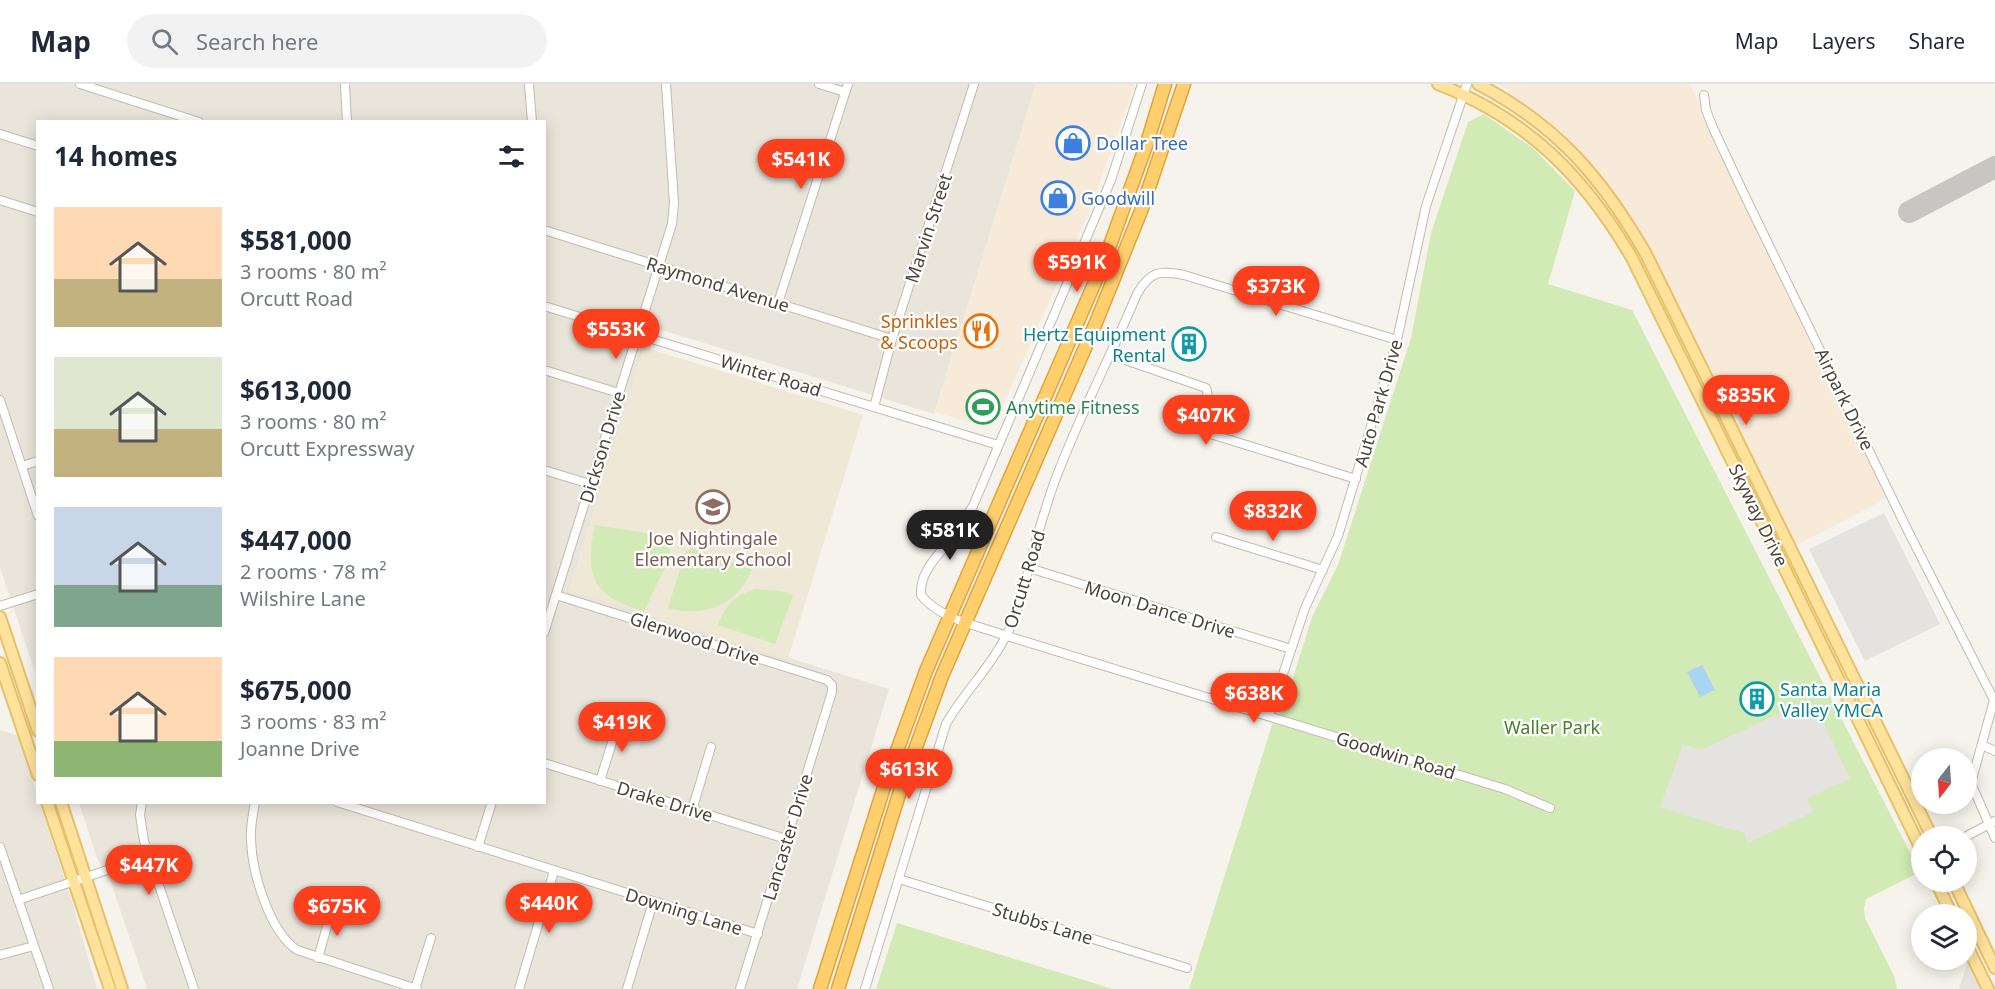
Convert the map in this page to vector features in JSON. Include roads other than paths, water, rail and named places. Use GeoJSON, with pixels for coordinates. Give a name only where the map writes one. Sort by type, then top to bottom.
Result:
{"type":"FeatureCollection","features":[{"type":"Feature","properties":{"kind":"highway"},"geometry":{"type":"LineString","coordinates":[[820,989],[885,781],[949,615],[1105,259],[1147,143],[1165,84]]}},
{"type":"Feature","properties":{"kind":"highway"},"geometry":{"type":"LineString","coordinates":[[838,989],[901,788],[942,676],[1095,325],[1141,211],[1184,84]]}},
{"type":"Feature","properties":{"kind":"main road","name":"Skyway Drive"},"geometry":{"type":"LineString","coordinates":[[1438,84],[1465,89],[1549,150],[1581,183],[1614,226],[1632,258],[1911,828]]}},
{"type":"Feature","properties":{"kind":"main road","name":"Skyway Drive"},"geometry":{"type":"LineString","coordinates":[[1478,84],[1503,98],[1548,130],[1586,166],[1622,212],[1646,254],[1927,826]]}},
{"type":"Feature","properties":{"kind":"main road"},"geometry":{"type":"LineString","coordinates":[[0,618],[36,725]]}},
{"type":"Feature","properties":{"kind":"main road"},"geometry":{"type":"LineString","coordinates":[[0,663],[36,769]]}},
{"type":"Feature","properties":{"kind":"main road"},"geometry":{"type":"LineString","coordinates":[[48,804],[110,989]]}},
{"type":"Feature","properties":{"kind":"main road"},"geometry":{"type":"LineString","coordinates":[[62,804],[122,989]]}},
{"type":"Feature","properties":{"kind":"main road"},"geometry":{"type":"LineString","coordinates":[[1959,892],[1995,968]]}},
{"type":"Feature","properties":{"kind":"main road"},"geometry":{"type":"LineString","coordinates":[[1977,966],[1988,989]]}},
{"type":"Feature","properties":{"kind":"street"},"geometry":{"type":"LineString","coordinates":[[80,84],[177,118]]}},
{"type":"Feature","properties":{"kind":"street"},"geometry":{"type":"LineString","coordinates":[[345,84],[346,120]]}},
{"type":"Feature","properties":{"kind":"street"},"geometry":{"type":"LineString","coordinates":[[529,84],[532,120]]}},
{"type":"Feature","properties":{"kind":"street","name":"Dickson Drive"},"geometry":{"type":"LineString","coordinates":[[546,627],[672,224],[674,203],[666,84]]}},
{"type":"Feature","properties":{"kind":"street"},"geometry":{"type":"LineString","coordinates":[[778,303],[846,88],[819,84]]}},
{"type":"Feature","properties":{"kind":"street","name":"Marvin Street"},"geometry":{"type":"LineString","coordinates":[[874,407],[892,339],[974,84]]}},
{"type":"Feature","properties":{"kind":"street"},"geometry":{"type":"LineString","coordinates":[[965,622],[926,601],[921,595],[922,581],[927,570],[956,534],[973,506],[1111,180],[1142,84]]}},
{"type":"Feature","properties":{"kind":"street","name":"Auto Park Drive"},"geometry":{"type":"LineString","coordinates":[[1269,716],[1305,608],[1338,536],[1356,479],[1397,340],[1426,206],[1465,89]]}},
{"type":"Feature","properties":{"kind":"street","name":"Airpark Drive"},"geometry":{"type":"LineString","coordinates":[[1704,95],[1706,110],[1735,175],[1908,531],[1995,701],[1971,783],[1992,823],[1995,838]]}},
{"type":"Feature","properties":{"kind":"street"},"geometry":{"type":"LineString","coordinates":[[0,134],[36,145]]}},
{"type":"Feature","properties":{"kind":"street"},"geometry":{"type":"LineString","coordinates":[[0,200],[36,211]]}},
{"type":"Feature","properties":{"kind":"street","name":"Raymond Avenue"},"geometry":{"type":"LineString","coordinates":[[546,231],[892,339]]}},
{"type":"Feature","properties":{"kind":"street","name":"Orcutt Road"},"geometry":{"type":"LineString","coordinates":[[865,989],[946,724],[958,702],[996,655],[1007,636],[1019,604],[1054,484],[1137,294],[1147,280],[1156,273],[1166,271],[1184,275],[1397,340]]}},
{"type":"Feature","properties":{"kind":"street","name":"Winter Road"},"geometry":{"type":"LineString","coordinates":[[546,307],[998,445]]}},
{"type":"Feature","properties":{"kind":"street"},"geometry":{"type":"LineString","coordinates":[[1111,355],[1206,388],[1208,395],[1200,422],[1200,428],[1204,432],[1356,479]]}},
{"type":"Feature","properties":{"kind":"street"},"geometry":{"type":"LineString","coordinates":[[546,371],[619,393]]}},
{"type":"Feature","properties":{"kind":"street"},"geometry":{"type":"LineString","coordinates":[[0,400],[36,510]]}},
{"type":"Feature","properties":{"kind":"street"},"geometry":{"type":"LineString","coordinates":[[22,466],[36,462]]}},
{"type":"Feature","properties":{"kind":"street"},"geometry":{"type":"LineString","coordinates":[[546,471],[590,484]]}},
{"type":"Feature","properties":{"kind":"street"},"geometry":{"type":"LineString","coordinates":[[1216,537],[1323,570]]}},
{"type":"Feature","properties":{"kind":"street","name":"Moon Dance Drive"},"geometry":{"type":"LineString","coordinates":[[1029,568],[1291,649]]}},
{"type":"Feature","properties":{"kind":"street"},"geometry":{"type":"LineString","coordinates":[[0,606],[36,595]]}},
{"type":"Feature","properties":{"kind":"street","name":"Glenwood Drive"},"geometry":{"type":"LineString","coordinates":[[556,595],[827,680],[832,686]]}},
{"type":"Feature","properties":{"kind":"street","name":"Goodwin Road"},"geometry":{"type":"LineString","coordinates":[[965,622],[1505,789],[1550,808]]}},
{"type":"Feature","properties":{"kind":"street","name":"Lancaster Drive"},"geometry":{"type":"LineString","coordinates":[[740,989],[832,686]]}},
{"type":"Feature","properties":{"kind":"street"},"geometry":{"type":"LineString","coordinates":[[600,781],[620,717]]}},
{"type":"Feature","properties":{"kind":"street"},"geometry":{"type":"LineString","coordinates":[[1982,745],[1995,751]]}},
{"type":"Feature","properties":{"kind":"street"},"geometry":{"type":"LineString","coordinates":[[692,810],[711,747]]}},
{"type":"Feature","properties":{"kind":"street","name":"Drake Drive"},"geometry":{"type":"LineString","coordinates":[[546,764],[786,839]]}},
{"type":"Feature","properties":{"kind":"street"},"geometry":{"type":"LineString","coordinates":[[142,804],[141,831],[194,989]]}},
{"type":"Feature","properties":{"kind":"street"},"geometry":{"type":"LineString","coordinates":[[255,804],[250,838],[252,858],[261,890],[282,937],[297,950],[416,989],[431,938]]}},
{"type":"Feature","properties":{"kind":"street","name":"Downing Lane"},"geometry":{"type":"LineString","coordinates":[[343,804],[758,933]]}},
{"type":"Feature","properties":{"kind":"street"},"geometry":{"type":"LineString","coordinates":[[478,847],[491,804]]}},
{"type":"Feature","properties":{"kind":"street"},"geometry":{"type":"LineString","coordinates":[[1977,831],[1992,823]]}},
{"type":"Feature","properties":{"kind":"street"},"geometry":{"type":"LineString","coordinates":[[0,847],[49,989]]}},
{"type":"Feature","properties":{"kind":"street"},"geometry":{"type":"LineString","coordinates":[[18,900],[149,856]]}},
{"type":"Feature","properties":{"kind":"street"},"geometry":{"type":"LineString","coordinates":[[519,989],[554,871]]}},
{"type":"Feature","properties":{"kind":"street","name":"Stubbs Lane"},"geometry":{"type":"LineString","coordinates":[[899,879],[1187,968]]}},
{"type":"Feature","properties":{"kind":"street"},"geometry":{"type":"LineString","coordinates":[[627,989],[653,902]]}},
{"type":"Feature","properties":{"kind":"street"},"geometry":{"type":"LineString","coordinates":[[318,958],[332,909]]}},
{"type":"Feature","properties":{"kind":"street"},"geometry":{"type":"LineString","coordinates":[[0,956],[34,946]]}},
{"type":"Feature","properties":{"kind":"water"},"geometry":{"type":"Polygon","coordinates":[[[1702,665],[1715,690],[1700,697],[1687,672],[1702,665]]]}},
{"type":"Feature","properties":{"kind":"place","name":"Dollar Tree"},"geometry":{"type":"Point","coordinates":[1073,143]}},
{"type":"Feature","properties":{"kind":"place","name":"Goodwill"},"geometry":{"type":"Point","coordinates":[1058,198]}},
{"type":"Feature","properties":{"kind":"place","name":"Sprinkles & Scoops"},"geometry":{"type":"Point","coordinates":[981,331]}},
{"type":"Feature","properties":{"kind":"place","name":"Hertz Equipment Rental"},"geometry":{"type":"Point","coordinates":[1189,344]}},
{"type":"Feature","properties":{"kind":"place","name":"Anytime Fitness"},"geometry":{"type":"Point","coordinates":[983,407]}},
{"type":"Feature","properties":{"kind":"place","name":"Joe Nightingale Elementary School"},"geometry":{"type":"Point","coordinates":[713,507]}},
{"type":"Feature","properties":{"kind":"place","name":"Santa Maria Valley YMCA"},"geometry":{"type":"Point","coordinates":[1757,699]}},
{"type":"Feature","properties":{"kind":"park label","name":"Waller Park"},"geometry":{"type":"Point","coordinates":[1552,727]}}]}
